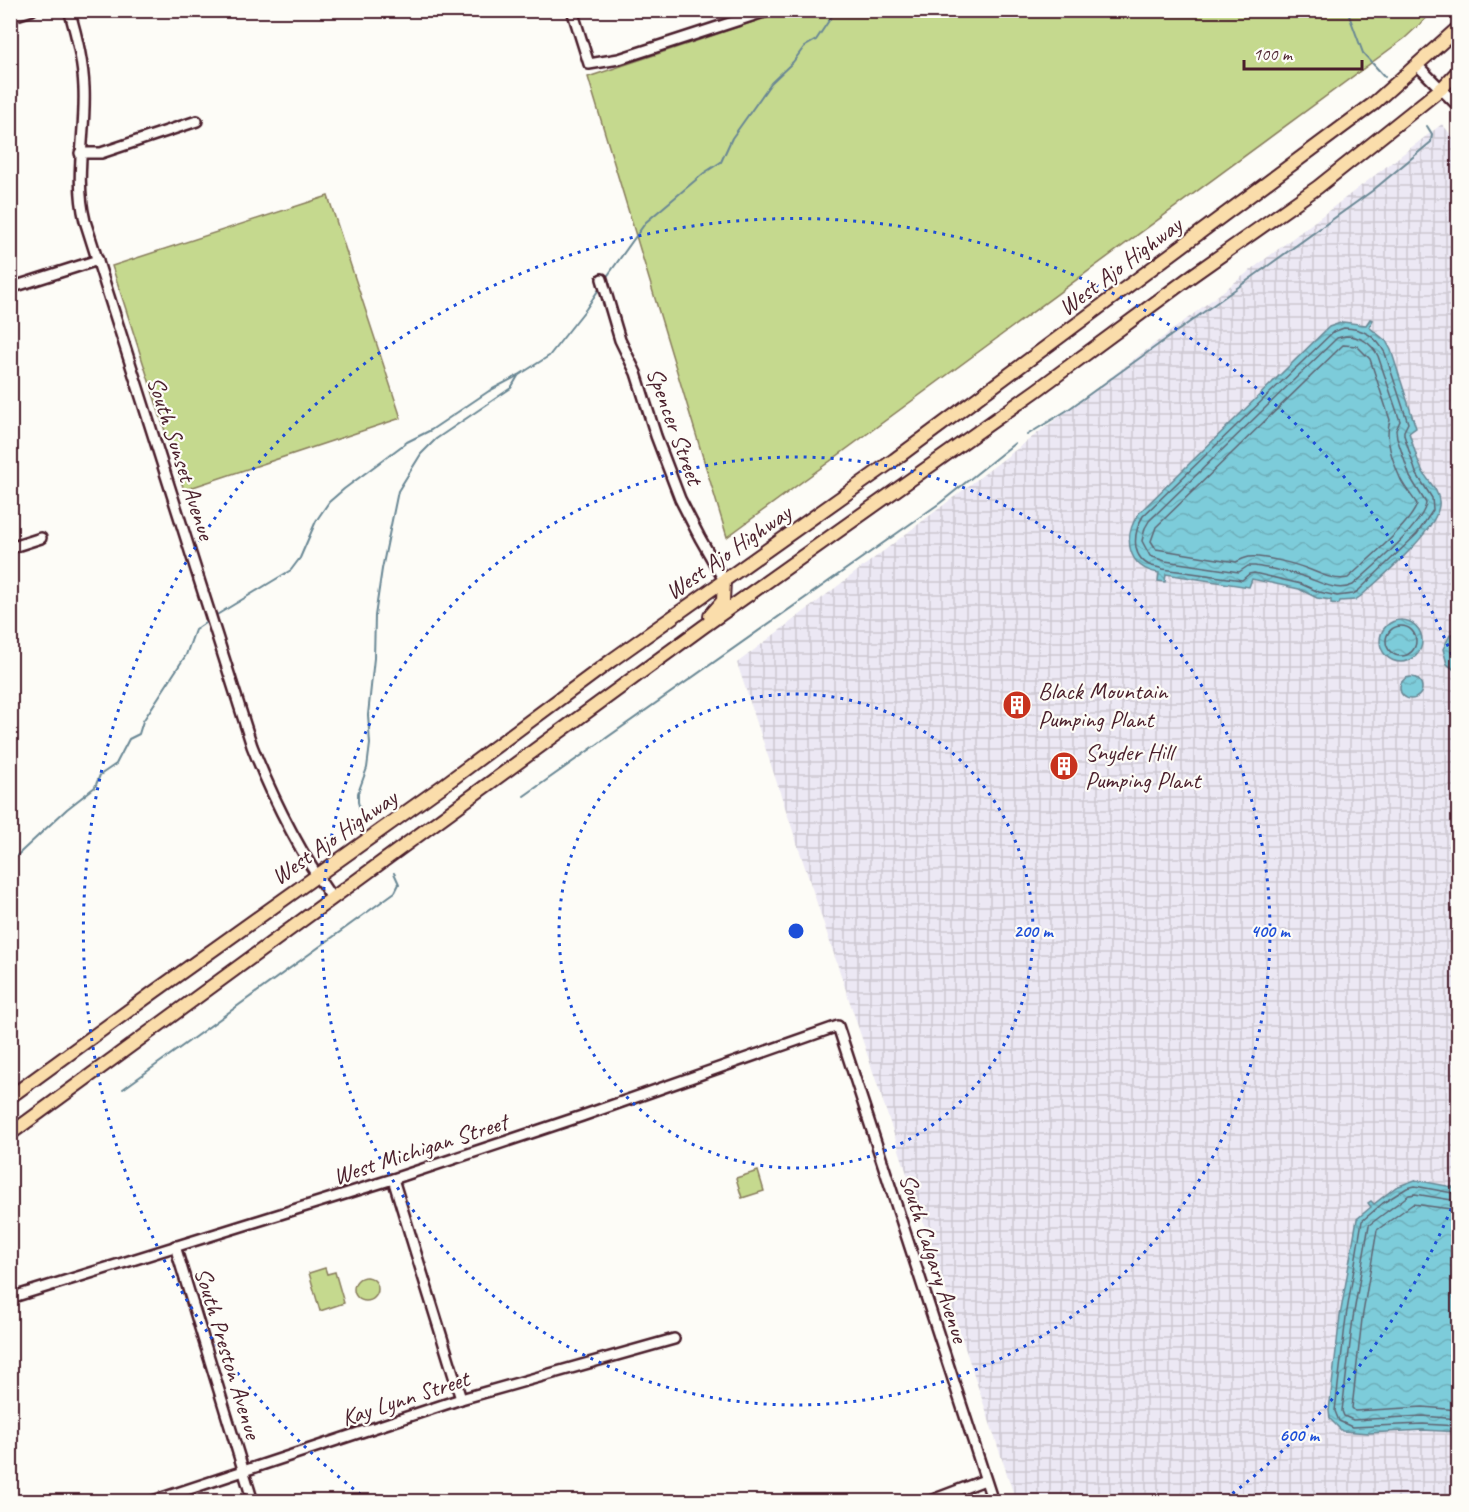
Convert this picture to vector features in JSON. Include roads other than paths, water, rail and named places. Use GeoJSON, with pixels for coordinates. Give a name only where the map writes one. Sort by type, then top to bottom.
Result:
{"type":"FeatureCollection","features":[{"type":"Feature","properties":{"kind":"main road","name":"West Ajo Highway"},"geometry":{"type":"LineString","coordinates":[[10,1097],[444,785],[530,719],[894,460],[1363,112],[1458,28]]}},
{"type":"Feature","properties":{"kind":"main road","name":"West Ajo Highway"},"geometry":{"type":"LineString","coordinates":[[10,1134],[667,654],[1318,187],[1442,88],[1458,71]]}},
{"type":"Feature","properties":{"kind":"main road"},"geometry":{"type":"LineString","coordinates":[[667,654],[672,643],[714,613],[723,601],[724,580]]}},
{"type":"Feature","properties":{"kind":"street"},"geometry":{"type":"LineString","coordinates":[[10,17],[32,10]]}},
{"type":"Feature","properties":{"kind":"street","name":"South Sunset Avenue"},"geometry":{"type":"LineString","coordinates":[[69,10],[79,43],[83,78],[80,153],[82,210],[252,746],[263,774],[316,876],[332,898]]}},
{"type":"Feature","properties":{"kind":"street"},"geometry":{"type":"LineString","coordinates":[[572,10],[589,64],[619,59],[770,10]]}},
{"type":"Feature","properties":{"kind":"street"},"geometry":{"type":"LineString","coordinates":[[1417,65],[1458,106]]}},
{"type":"Feature","properties":{"kind":"street"},"geometry":{"type":"LineString","coordinates":[[80,153],[101,153],[197,121]]}},
{"type":"Feature","properties":{"kind":"street"},"geometry":{"type":"LineString","coordinates":[[10,288],[98,260]]}},
{"type":"Feature","properties":{"kind":"street","name":"Spencer Street"},"geometry":{"type":"LineString","coordinates":[[602,279],[620,340],[636,373],[656,436],[680,499],[724,580]]}},
{"type":"Feature","properties":{"kind":"street"},"geometry":{"type":"LineString","coordinates":[[10,548],[41,538]]}},
{"type":"Feature","properties":{"kind":"street","name":"West Michigan Street"},"geometry":{"type":"LineString","coordinates":[[10,1298],[393,1179],[582,1116],[838,1026]]}},
{"type":"Feature","properties":{"kind":"street","name":"South Calgary Avenue"},"geometry":{"type":"LineString","coordinates":[[838,1026],[993,1502]]}},
{"type":"Feature","properties":{"kind":"street"},"geometry":{"type":"LineString","coordinates":[[393,1179],[460,1399]]}},
{"type":"Feature","properties":{"kind":"street","name":"South Preston Avenue"},"geometry":{"type":"LineString","coordinates":[[175,1246],[254,1502]]}},
{"type":"Feature","properties":{"kind":"street","name":"Kay Lynn Street"},"geometry":{"type":"LineString","coordinates":[[150,1502],[460,1399],[674,1339]]}},
{"type":"Feature","properties":{"kind":"street"},"geometry":{"type":"LineString","coordinates":[[927,1502],[985,1480]]}},
{"type":"Feature","properties":{"kind":"water"},"geometry":{"type":"Polygon","coordinates":[[[1370,319],[1373,320],[1369,327],[1386,341],[1391,350],[1416,428],[1409,433],[1416,455],[1423,472],[1438,496],[1438,512],[1421,538],[1361,596],[1355,600],[1340,601],[1339,604],[1317,598],[1299,589],[1252,579],[1249,587],[1166,574],[1165,582],[1158,581],[1159,573],[1140,565],[1131,550],[1130,532],[1139,513],[1329,327],[1343,322],[1366,325],[1370,319]]]}},
{"type":"Feature","properties":{"kind":"water"},"geometry":{"type":"Polygon","coordinates":[[[1401,620],[1409,621],[1416,626],[1421,633],[1421,649],[1416,656],[1409,661],[1401,662],[1393,661],[1386,656],[1381,649],[1380,641],[1381,633],[1386,626],[1393,621],[1401,620]]]}},
{"type":"Feature","properties":{"kind":"water"},"geometry":{"type":"Polygon","coordinates":[[[1458,630],[1458,673],[1447,664],[1443,649],[1450,635],[1458,630]]]}},
{"type":"Feature","properties":{"kind":"water"},"geometry":{"type":"Polygon","coordinates":[[[1411,677],[1419,680],[1422,688],[1419,696],[1411,699],[1403,696],[1400,688],[1403,680],[1411,677]]]}},
{"type":"Feature","properties":{"kind":"water"},"geometry":{"type":"Polygon","coordinates":[[[1415,1180],[1458,1188],[1458,1432],[1342,1431],[1330,1419],[1329,1411],[1340,1316],[1357,1219],[1371,1207],[1368,1203],[1371,1201],[1374,1204],[1396,1187],[1415,1180]]]}},
{"type":"Feature","properties":{"kind":"waterway"},"geometry":{"type":"LineString","coordinates":[[606,278],[646,222],[704,173],[721,162],[732,138],[771,83],[793,62],[804,47],[816,40],[836,10]]}},
{"type":"Feature","properties":{"kind":"waterway"},"geometry":{"type":"LineString","coordinates":[[1347,10],[1363,53],[1385,77]]}},
{"type":"Feature","properties":{"kind":"waterway"},"geometry":{"type":"LineString","coordinates":[[1027,435],[1066,411],[1372,191],[1431,142],[1432,134],[1427,126]]}},
{"type":"Feature","properties":{"kind":"waterway"},"geometry":{"type":"LineString","coordinates":[[215,616],[291,570],[300,558],[316,521],[329,502],[344,489],[407,442],[431,430],[489,391],[549,356],[601,286]]}},
{"type":"Feature","properties":{"kind":"waterway"},"geometry":{"type":"LineString","coordinates":[[363,820],[358,793],[367,768],[370,744],[368,715],[374,658],[375,616],[398,491],[421,454],[436,439],[511,388],[518,376]]}},
{"type":"Feature","properties":{"kind":"waterway"},"geometry":{"type":"LineString","coordinates":[[524,796],[940,503],[1015,443]]}},
{"type":"Feature","properties":{"kind":"waterway"},"geometry":{"type":"LineString","coordinates":[[10,862],[67,809],[95,787],[100,775],[116,764],[129,739],[139,734],[143,721],[186,655],[195,630],[208,621]]}},
{"type":"Feature","properties":{"kind":"waterway"},"geometry":{"type":"LineString","coordinates":[[123,1089],[395,892],[399,884],[394,873]]}},
{"type":"Feature","properties":{"kind":"place","name":"Black Mountain Pumping Plant"},"geometry":{"type":"Point","coordinates":[1017,705]}},
{"type":"Feature","properties":{"kind":"place","name":"Snyder Hill Pumping Plant"},"geometry":{"type":"Point","coordinates":[1064,766]}}]}
